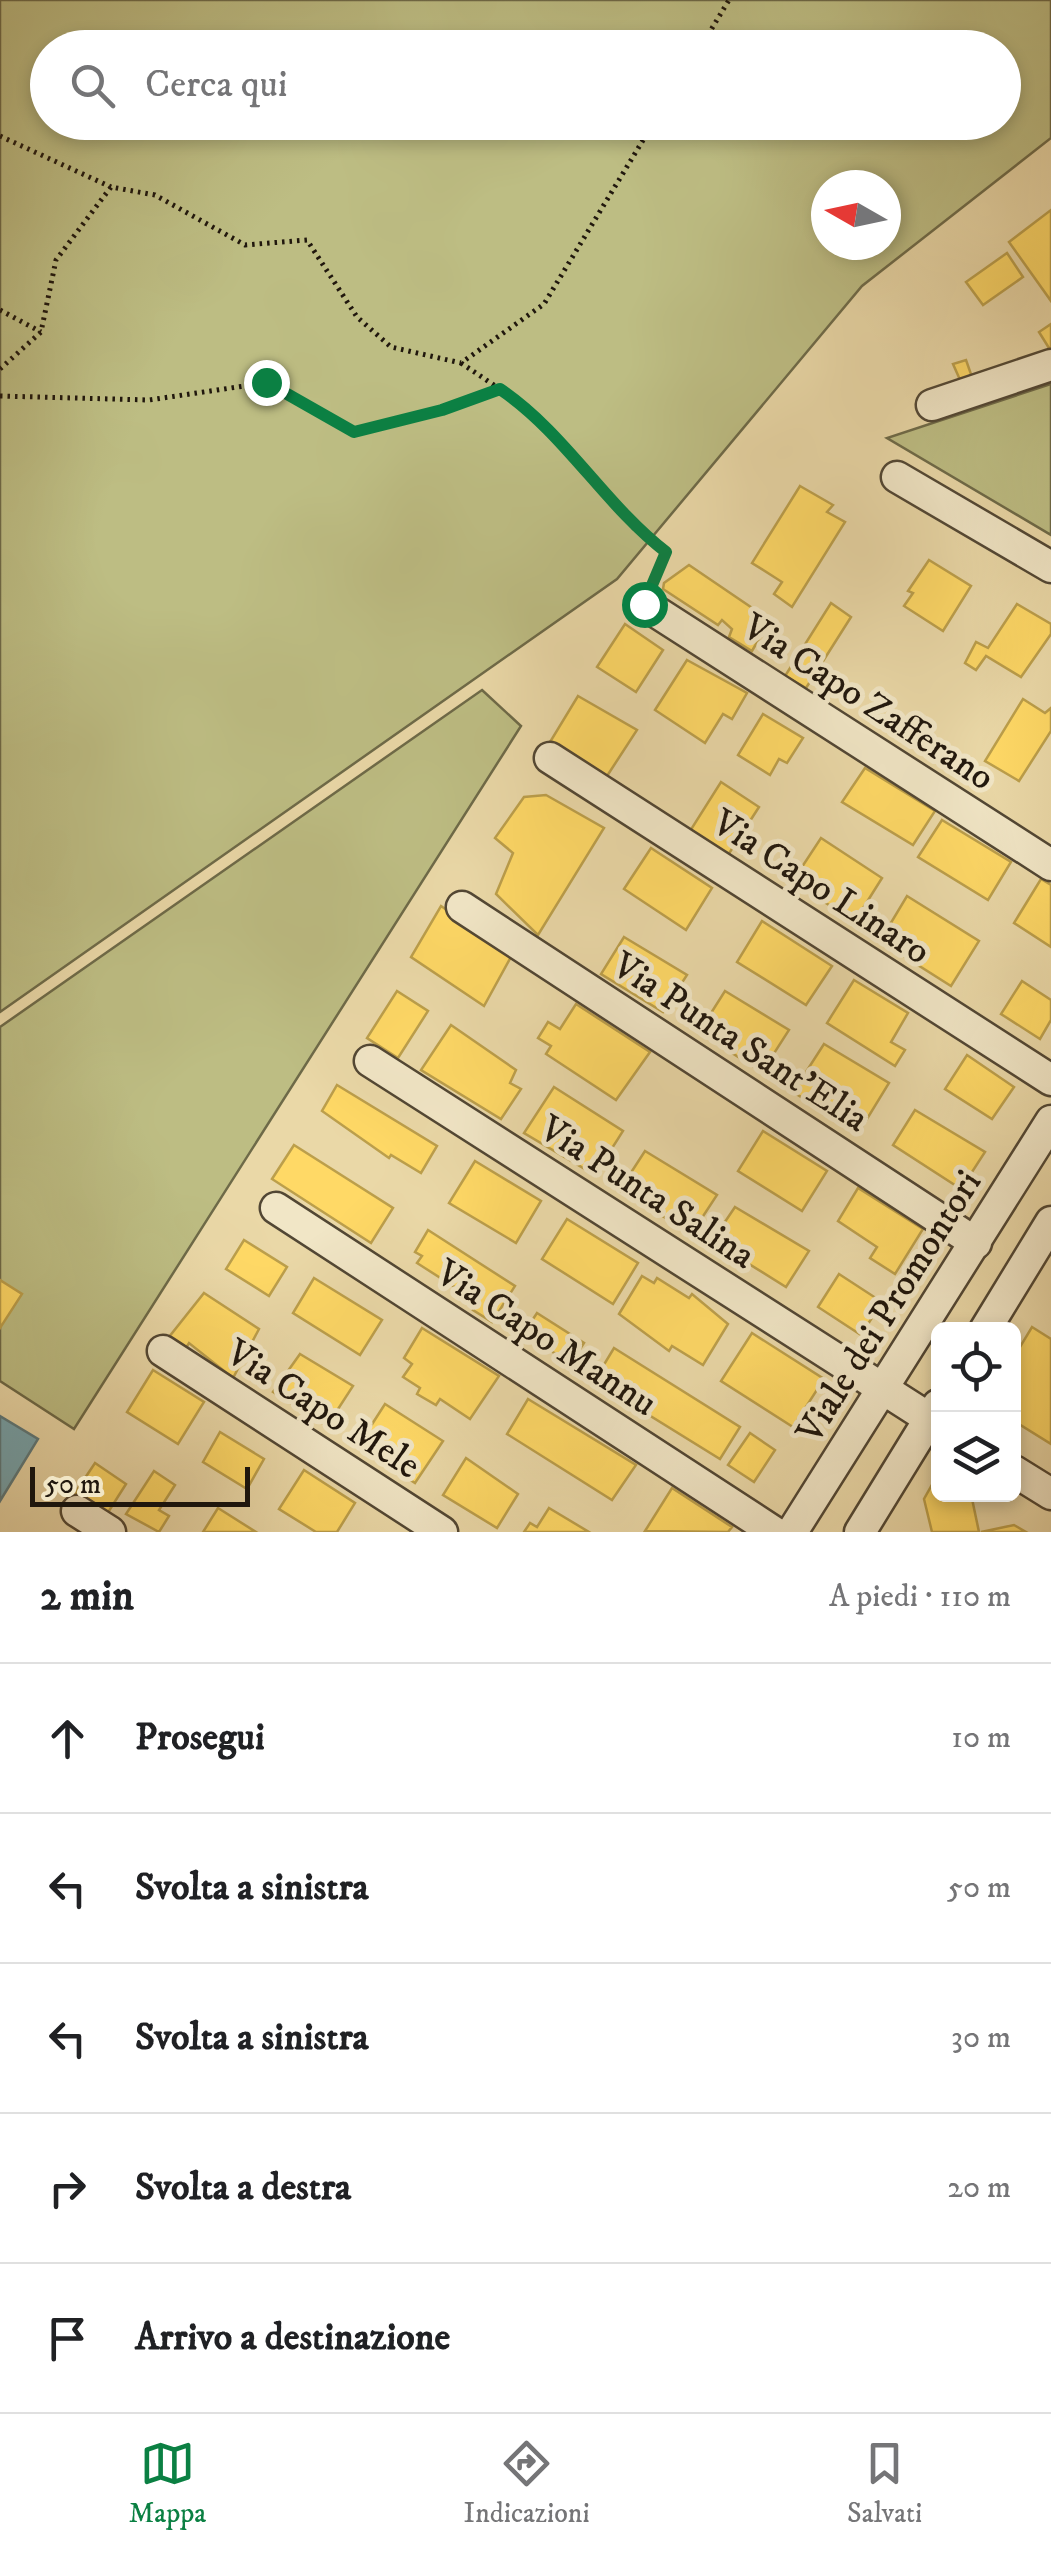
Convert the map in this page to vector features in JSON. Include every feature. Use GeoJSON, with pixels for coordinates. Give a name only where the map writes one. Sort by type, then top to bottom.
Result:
{"type":"FeatureCollection","features":[{"type":"Feature","properties":{"kind":"street"},"geometry":{"type":"LineString","coordinates":[[932,405],[1051,364]]}},
{"type":"Feature","properties":{"kind":"street"},"geometry":{"type":"LineString","coordinates":[[897,478],[1051,566]]}},
{"type":"Feature","properties":{"kind":"street","name":"Via Capo Zafferano"},"geometry":{"type":"LineString","coordinates":[[644,604],[1051,865]]}},
{"type":"Feature","properties":{"kind":"street","name":"Via Capo Linaro"},"geometry":{"type":"LineString","coordinates":[[550,758],[1051,1080]]}},
{"type":"Feature","properties":{"kind":"street","name":"Via Punta Sant'Elia"},"geometry":{"type":"LineString","coordinates":[[462,907],[976,1242]]}},
{"type":"Feature","properties":{"kind":"street","name":"Via Punta Salina"},"geometry":{"type":"LineString","coordinates":[[370,1061],[883,1389],[931,1413]]}},
{"type":"Feature","properties":{"kind":"street","name":"Viale dei Promontori"},"geometry":{"type":"LineString","coordinates":[[792,1532],[1051,1122]]}},
{"type":"Feature","properties":{"kind":"street","name":"Via Capo Mannu"},"geometry":{"type":"LineString","coordinates":[[276,1208],[774,1532]]}},
{"type":"Feature","properties":{"kind":"street"},"geometry":{"type":"LineString","coordinates":[[990,1322],[1051,1222]]}},
{"type":"Feature","properties":{"kind":"street","name":"Via Capo Mele"},"geometry":{"type":"LineString","coordinates":[[163,1351],[442,1532]]}},
{"type":"Feature","properties":{"kind":"street"},"geometry":{"type":"LineString","coordinates":[[860,1532],[931,1424]]}},
{"type":"Feature","properties":{"kind":"street"},"geometry":{"type":"LineString","coordinates":[[1021,1475],[1051,1494]]}},
{"type":"Feature","properties":{"kind":"street"},"geometry":{"type":"LineString","coordinates":[[77,1511],[110,1532]]}},
{"type":"Feature","properties":{"kind":"path"},"geometry":{"type":"LineString","coordinates":[[711,30],[729,0]]}},
{"type":"Feature","properties":{"kind":"path"},"geometry":{"type":"LineString","coordinates":[[0,136],[111,187],[155,195],[244,246],[307,240],[357,317],[391,347],[461,363],[534,412],[634,528],[666,552],[644,604]]}},
{"type":"Feature","properties":{"kind":"path"},"geometry":{"type":"LineString","coordinates":[[461,363],[544,304],[643,140]]}},
{"type":"Feature","properties":{"kind":"path"},"geometry":{"type":"LineString","coordinates":[[0,369],[42,332],[56,260],[111,187]]}},
{"type":"Feature","properties":{"kind":"path"},"geometry":{"type":"LineString","coordinates":[[0,310],[42,332]]}},
{"type":"Feature","properties":{"kind":"path"},"geometry":{"type":"LineString","coordinates":[[0,396],[149,400],[266,382],[354,432],[442,410],[500,389]]}},
{"type":"Feature","properties":{"kind":"green space"},"geometry":{"type":"Polygon","coordinates":[[[0,0],[1051,0],[1051,138],[901,255],[901,170],[811,170],[811,260],[895,260],[862,286],[617,579],[0,1012],[0,0]]]}},
{"type":"Feature","properties":{"kind":"green space"},"geometry":{"type":"Polygon","coordinates":[[[1051,384],[1051,535],[887,438],[1051,384]]]}},
{"type":"Feature","properties":{"kind":"green space"},"geometry":{"type":"Polygon","coordinates":[[[482,690],[521,726],[74,1429],[0,1381],[0,1027],[482,690]]]}},
{"type":"Feature","properties":{"kind":"building: Abitazioni"},"geometry":{"type":"Polygon","coordinates":[[[1051,210],[1051,301],[1009,242],[1051,210]]]}},
{"type":"Feature","properties":{"kind":"building: Abitazioni"},"geometry":{"type":"Polygon","coordinates":[[[1007,253],[1023,277],[983,305],[966,282],[1007,253]]]}},
{"type":"Feature","properties":{"kind":"building: Abitazioni"},"geometry":{"type":"Polygon","coordinates":[[[1051,324],[1051,347],[1049,348],[1039,332],[1051,324]]]}},
{"type":"Feature","properties":{"kind":"building: Abitazioni"},"geometry":{"type":"Polygon","coordinates":[[[966,360],[972,377],[961,382],[953,364],[966,360]]]}},
{"type":"Feature","properties":{"kind":"building: Abitazioni"},"geometry":{"type":"Polygon","coordinates":[[[800,486],[833,505],[827,512],[845,522],[792,607],[774,594],[782,582],[752,563],[800,486]]]}},
{"type":"Feature","properties":{"kind":"building: Abitazioni"},"geometry":{"type":"Polygon","coordinates":[[[929,560],[971,586],[943,631],[904,606],[913,593],[908,591],[929,560]]]}},
{"type":"Feature","properties":{"kind":"building: Abitazioni"},"geometry":{"type":"Polygon","coordinates":[[[689,565],[770,620],[752,651],[729,637],[732,629],[722,620],[718,625],[663,589],[664,583],[689,565]]]}},
{"type":"Feature","properties":{"kind":"building: Abitazioni"},"geometry":{"type":"Polygon","coordinates":[[[831,603],[851,617],[806,688],[785,676],[831,603]]]}},
{"type":"Feature","properties":{"kind":"building: Abitazioni"},"geometry":{"type":"Polygon","coordinates":[[[1017,604],[1051,624],[1051,634],[1021,677],[986,656],[976,670],[965,663],[976,642],[988,648],[1017,604]]]}},
{"type":"Feature","properties":{"kind":"building: Abitazioni"},"geometry":{"type":"Polygon","coordinates":[[[625,624],[663,650],[636,692],[597,667],[625,624]]]}},
{"type":"Feature","properties":{"kind":"building: Abitazioni"},"geometry":{"type":"Polygon","coordinates":[[[687,660],[747,693],[732,719],[723,714],[705,743],[655,710],[687,660]]]}},
{"type":"Feature","properties":{"kind":"building: Abitazioni"},"geometry":{"type":"Polygon","coordinates":[[[578,696],[637,730],[607,776],[550,742],[578,696]]]}},
{"type":"Feature","properties":{"kind":"building: Abitazioni"},"geometry":{"type":"Polygon","coordinates":[[[1023,699],[1045,713],[1051,708],[1051,731],[1019,781],[985,761],[1023,699]]]}},
{"type":"Feature","properties":{"kind":"building: Abitazioni"},"geometry":{"type":"Polygon","coordinates":[[[763,714],[803,738],[787,763],[779,759],[770,775],[738,755],[763,714]]]}},
{"type":"Feature","properties":{"kind":"building: Abitazioni"},"geometry":{"type":"Polygon","coordinates":[[[865,768],[935,811],[913,845],[842,802],[865,768]]]}},
{"type":"Feature","properties":{"kind":"building: Abitazioni"},"geometry":{"type":"Polygon","coordinates":[[[721,782],[759,807],[728,855],[690,831],[721,782]]]}},
{"type":"Feature","properties":{"kind":"building: Abitazioni"},"geometry":{"type":"Polygon","coordinates":[[[546,795],[604,828],[538,935],[496,894],[513,853],[495,838],[524,797],[546,795]]]}},
{"type":"Feature","properties":{"kind":"building: Abitazioni"},"geometry":{"type":"Polygon","coordinates":[[[942,820],[1011,862],[988,900],[918,857],[942,820]]]}},
{"type":"Feature","properties":{"kind":"building: Abitazioni"},"geometry":{"type":"Polygon","coordinates":[[[821,838],[882,878],[855,921],[792,882],[821,838]]]}},
{"type":"Feature","properties":{"kind":"building: Abitazioni"},"geometry":{"type":"Polygon","coordinates":[[[651,848],[712,888],[686,930],[624,889],[651,848]]]}},
{"type":"Feature","properties":{"kind":"building: Abitazioni"},"geometry":{"type":"Polygon","coordinates":[[[1041,879],[1051,885],[1051,947],[1014,923],[1041,879]]]}},
{"type":"Feature","properties":{"kind":"building: Abitazioni"},"geometry":{"type":"Polygon","coordinates":[[[907,896],[979,941],[951,986],[880,941],[907,896]]]}},
{"type":"Feature","properties":{"kind":"building: Abitazioni"},"geometry":{"type":"Polygon","coordinates":[[[441,906],[512,955],[484,1006],[411,957],[441,906]]]}},
{"type":"Feature","properties":{"kind":"building: Abitazioni"},"geometry":{"type":"Polygon","coordinates":[[[762,921],[832,966],[806,1005],[737,962],[762,921]]]}},
{"type":"Feature","properties":{"kind":"building: Abitazioni"},"geometry":{"type":"Polygon","coordinates":[[[624,937],[687,975],[663,1012],[601,974],[624,937]]]}},
{"type":"Feature","properties":{"kind":"building: Abitazioni"},"geometry":{"type":"Polygon","coordinates":[[[854,980],[908,1013],[891,1042],[905,1050],[895,1066],[827,1023],[854,980]]]}},
{"type":"Feature","properties":{"kind":"building: Abitazioni"},"geometry":{"type":"Polygon","coordinates":[[[1022,981],[1051,1000],[1051,1020],[1040,1039],[1001,1014],[1022,981]]]}},
{"type":"Feature","properties":{"kind":"building: Abitazioni"},"geometry":{"type":"Polygon","coordinates":[[[397,991],[428,1011],[398,1058],[367,1038],[397,991]]]}},
{"type":"Feature","properties":{"kind":"building: Abitazioni"},"geometry":{"type":"Polygon","coordinates":[[[725,991],[789,1030],[762,1072],[699,1032],[725,991]]]}},
{"type":"Feature","properties":{"kind":"building: Abitazioni"},"geometry":{"type":"Polygon","coordinates":[[[576,1004],[650,1052],[616,1100],[546,1054],[551,1046],[538,1038],[548,1022],[560,1029],[576,1004]]]}},
{"type":"Feature","properties":{"kind":"building: Abitazioni"},"geometry":{"type":"Polygon","coordinates":[[[451,1025],[516,1070],[510,1083],[521,1089],[501,1119],[421,1070],[451,1025]]]}},
{"type":"Feature","properties":{"kind":"building: Abitazioni"},"geometry":{"type":"Polygon","coordinates":[[[824,1044],[889,1083],[859,1132],[793,1092],[824,1044]]]}},
{"type":"Feature","properties":{"kind":"building: Abitazioni"},"geometry":{"type":"Polygon","coordinates":[[[967,1055],[1014,1087],[992,1119],[945,1089],[967,1055]]]}},
{"type":"Feature","properties":{"kind":"building: Abitazioni"},"geometry":{"type":"Polygon","coordinates":[[[337,1085],[437,1146],[421,1173],[391,1155],[389,1158],[322,1111],[337,1085]]]}},
{"type":"Feature","properties":{"kind":"building: Abitazioni"},"geometry":{"type":"Polygon","coordinates":[[[554,1087],[623,1131],[595,1175],[524,1133],[554,1087]]]}},
{"type":"Feature","properties":{"kind":"building: Abitazioni"},"geometry":{"type":"Polygon","coordinates":[[[915,1110],[985,1152],[961,1189],[893,1145],[915,1110]]]}},
{"type":"Feature","properties":{"kind":"building: Abitazioni"},"geometry":{"type":"Polygon","coordinates":[[[763,1131],[827,1171],[802,1211],[738,1171],[763,1131]]]}},
{"type":"Feature","properties":{"kind":"building: Abitazioni"},"geometry":{"type":"Polygon","coordinates":[[[294,1145],[393,1208],[371,1243],[272,1179],[294,1145]]]}},
{"type":"Feature","properties":{"kind":"building: Abitazioni"},"geometry":{"type":"Polygon","coordinates":[[[645,1151],[717,1195],[692,1233],[619,1191],[645,1151]]]}},
{"type":"Feature","properties":{"kind":"building: Abitazioni"},"geometry":{"type":"Polygon","coordinates":[[[475,1161],[541,1201],[516,1243],[449,1203],[475,1161]]]}},
{"type":"Feature","properties":{"kind":"building: Abitazioni"},"geometry":{"type":"Polygon","coordinates":[[[858,1188],[923,1229],[895,1274],[870,1258],[877,1247],[838,1221],[858,1188]]]}},
{"type":"Feature","properties":{"kind":"building: Abitazioni"},"geometry":{"type":"Polygon","coordinates":[[[735,1207],[809,1251],[786,1287],[712,1241],[735,1207]]]}},
{"type":"Feature","properties":{"kind":"building: Abitazioni"},"geometry":{"type":"Polygon","coordinates":[[[567,1219],[638,1263],[613,1304],[542,1259],[567,1219]]]}},
{"type":"Feature","properties":{"kind":"building: Abitazioni"},"geometry":{"type":"Polygon","coordinates":[[[428,1230],[515,1286],[492,1322],[473,1310],[478,1302],[417,1263],[422,1256],[415,1252],[428,1230]]]}},
{"type":"Feature","properties":{"kind":"building: Abitazioni"},"geometry":{"type":"Polygon","coordinates":[[[244,1240],[287,1267],[269,1296],[226,1269],[244,1240]]]}},
{"type":"Feature","properties":{"kind":"building: Abitazioni"},"geometry":{"type":"Polygon","coordinates":[[[839,1274],[882,1302],[861,1335],[818,1307],[839,1274]]]}},
{"type":"Feature","properties":{"kind":"building: Abitazioni"},"geometry":{"type":"Polygon","coordinates":[[[642,1276],[654,1283],[657,1278],[689,1298],[692,1294],[728,1324],[703,1365],[672,1346],[669,1351],[619,1314],[642,1276]]]}},
{"type":"Feature","properties":{"kind":"building: Abitazioni"},"geometry":{"type":"Polygon","coordinates":[[[314,1278],[382,1320],[360,1355],[293,1313],[314,1278]]]}},
{"type":"Feature","properties":{"kind":"building: Abitazioni"},"geometry":{"type":"Polygon","coordinates":[[[0,1280],[22,1294],[0,1328],[0,1280]]]}},
{"type":"Feature","properties":{"kind":"building: Abitazioni"},"geometry":{"type":"Polygon","coordinates":[[[204,1293],[259,1329],[233,1378],[189,1343],[186,1348],[169,1337],[204,1293]]]}},
{"type":"Feature","properties":{"kind":"building: Abitazioni"},"geometry":{"type":"Polygon","coordinates":[[[537,1313],[584,1343],[571,1363],[523,1334],[537,1313]]]}},
{"type":"Feature","properties":{"kind":"building: Abitazioni"},"geometry":{"type":"Polygon","coordinates":[[[1032,1327],[1051,1339],[1051,1444],[1021,1425],[1021,1345],[1032,1327]]]}},
{"type":"Feature","properties":{"kind":"building: Abitazioni"},"geometry":{"type":"Polygon","coordinates":[[[422,1328],[499,1376],[470,1419],[440,1399],[436,1405],[417,1394],[420,1388],[403,1377],[412,1364],[404,1358],[422,1328]]]}},
{"type":"Feature","properties":{"kind":"building: Abitazioni"},"geometry":{"type":"Polygon","coordinates":[[[752,1333],[824,1379],[793,1427],[721,1381],[752,1333]]]}},
{"type":"Feature","properties":{"kind":"building: Abitazioni"},"geometry":{"type":"Polygon","coordinates":[[[614,1348],[740,1427],[720,1459],[594,1381],[614,1348]]]}},
{"type":"Feature","properties":{"kind":"building: Abitazioni"},"geometry":{"type":"Polygon","coordinates":[[[300,1354],[353,1386],[327,1426],[273,1392],[300,1354]]]}},
{"type":"Feature","properties":{"kind":"building: Abitazioni"},"geometry":{"type":"Polygon","coordinates":[[[153,1370],[204,1402],[178,1444],[127,1412],[153,1370]]]}},
{"type":"Feature","properties":{"kind":"building: Abitazioni"},"geometry":{"type":"Polygon","coordinates":[[[528,1399],[636,1465],[612,1500],[507,1434],[528,1399]]]}},
{"type":"Feature","properties":{"kind":"building: Abitazioni"},"geometry":{"type":"Polygon","coordinates":[[[385,1404],[443,1441],[415,1483],[358,1446],[385,1404]]]}},
{"type":"Feature","properties":{"kind":"building: Abitazioni"},"geometry":{"type":"Polygon","coordinates":[[[220,1432],[264,1459],[247,1489],[203,1462],[220,1432]]]}},
{"type":"Feature","properties":{"kind":"building: Abitazioni"},"geometry":{"type":"Polygon","coordinates":[[[750,1433],[775,1450],[754,1482],[728,1465],[750,1433]]]}},
{"type":"Feature","properties":{"kind":"building: Abitazioni"},"geometry":{"type":"Polygon","coordinates":[[[466,1458],[518,1494],[497,1528],[443,1495],[466,1458]]]}},
{"type":"Feature","properties":{"kind":"building: Abitazioni"},"geometry":{"type":"Polygon","coordinates":[[[95,1463],[126,1484],[107,1514],[75,1493],[95,1463]]]}},
{"type":"Feature","properties":{"kind":"building: Abitazioni"},"geometry":{"type":"Polygon","coordinates":[[[304,1470],[355,1503],[337,1532],[316,1532],[279,1509],[304,1470]]]}},
{"type":"Feature","properties":{"kind":"building: Abitazioni"},"geometry":{"type":"Polygon","coordinates":[[[154,1471],[175,1485],[159,1510],[169,1516],[159,1532],[126,1514],[154,1471]]]}},
{"type":"Feature","properties":{"kind":"building: Abitazioni"},"geometry":{"type":"Polygon","coordinates":[[[931,1486],[931,1502],[973,1502],[979,1532],[932,1532],[924,1499],[931,1486]]]}},
{"type":"Feature","properties":{"kind":"building: Abitazioni"},"geometry":{"type":"Polygon","coordinates":[[[672,1488],[732,1527],[728,1532],[645,1531],[672,1488]]]}},
{"type":"Feature","properties":{"kind":"building: Abitazioni"},"geometry":{"type":"Polygon","coordinates":[[[218,1508],[256,1532],[203,1532],[218,1508]]]}},
{"type":"Feature","properties":{"kind":"building: Abitazioni"},"geometry":{"type":"Polygon","coordinates":[[[549,1508],[589,1532],[524,1532],[530,1523],[537,1527],[549,1508]]]}},
{"type":"Feature","properties":{"kind":"building: Abitazioni"},"geometry":{"type":"Polygon","coordinates":[[[1014,1525],[1026,1532],[981,1532],[1014,1525]]]}},
{"type":"Feature","properties":{"kind":"building: Pubblico"},"geometry":{"type":"Polygon","coordinates":[[[0,1416],[38,1439],[0,1501],[0,1416]]]}},
{"type":"Feature","properties":{"kind":"route"},"geometry":{"type":"LineString","coordinates":[[266,382],[354,432],[442,410],[500,389],[534,412],[634,528],[666,552],[644,604]]}}]}
